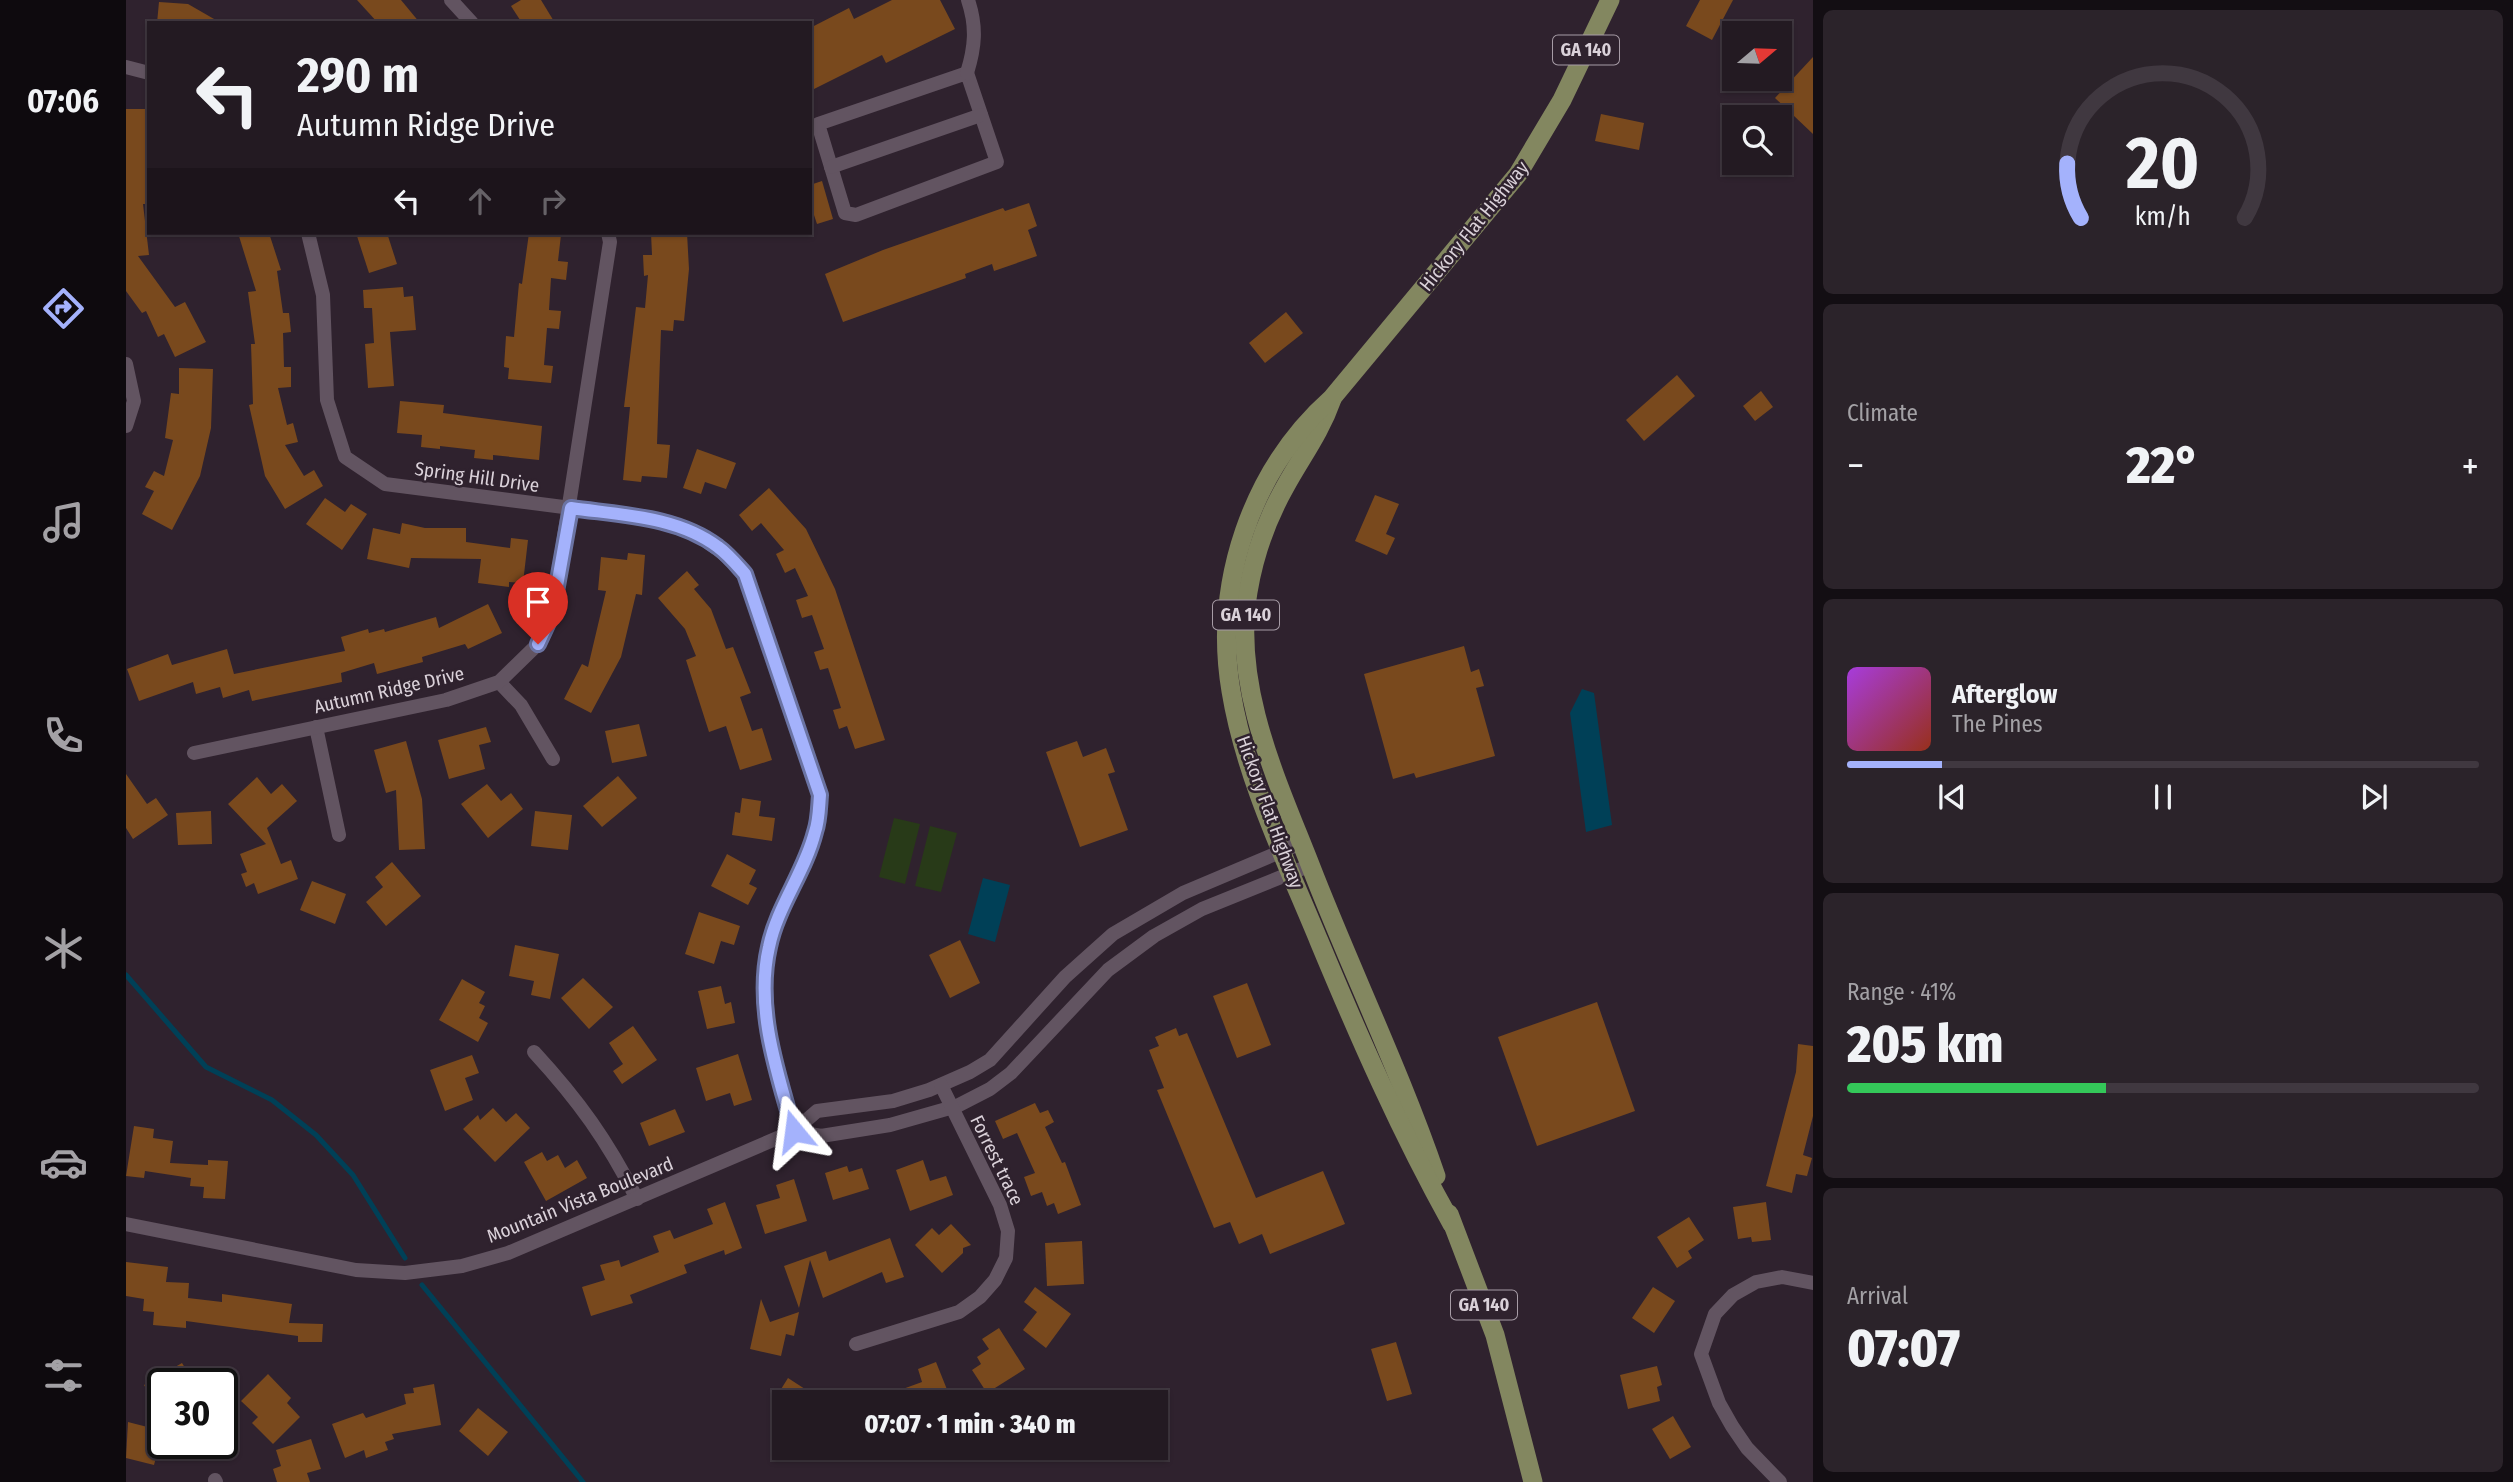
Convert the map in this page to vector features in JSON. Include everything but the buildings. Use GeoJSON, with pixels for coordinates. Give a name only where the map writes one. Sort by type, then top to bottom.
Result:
{"type":"FeatureCollection","features":[{"type":"Feature","properties":{"kind":"main road","name":"Hickory Flat Highway"},"geometry":{"type":"LineString","coordinates":[[1452,1224],[1417,1162],[1291,873],[1247,753],[1233,701],[1226,641],[1230,594],[1245,529],[1266,480],[1307,420],[1332,398],[1518,174],[1562,100],[1610,0]]}},
{"type":"Feature","properties":{"kind":"main road","name":"Hickory Flat Highway"},"geometry":{"type":"LineString","coordinates":[[1332,398],[1321,431],[1283,489],[1254,565],[1246,610],[1247,656],[1256,712],[1274,774],[1407,1100],[1501,1353],[1533,1482]]}},
{"type":"Feature","properties":{"kind":"street"},"geometry":{"type":"LineString","coordinates":[[451,0],[470,21]]}},
{"type":"Feature","properties":{"kind":"street"},"geometry":{"type":"LineString","coordinates":[[967,73],[818,124],[845,213],[856,215],[997,162],[967,73],[975,35],[975,22],[968,0]]}},
{"type":"Feature","properties":{"kind":"street"},"geometry":{"type":"LineString","coordinates":[[126,67],[147,72]]}},
{"type":"Feature","properties":{"kind":"street"},"geometry":{"type":"LineString","coordinates":[[831,167],[981,115]]}},
{"type":"Feature","properties":{"kind":"street","name":"Spring Hill Drive"},"geometry":{"type":"LineString","coordinates":[[308,235],[323,295],[327,400],[345,457],[385,484],[641,517],[680,527],[718,547],[745,574],[820,795],[816,832],[769,946],[765,979],[766,1013],[776,1071],[794,1131]]}},
{"type":"Feature","properties":{"kind":"street","name":"Autumn Ridge Drive"},"geometry":{"type":"LineString","coordinates":[[194,753],[446,700],[499,682],[538,644],[552,614],[571,508],[610,242],[608,235]]}},
{"type":"Feature","properties":{"kind":"street"},"geometry":{"type":"LineString","coordinates":[[126,364],[134,401],[126,426]]}},
{"type":"Feature","properties":{"kind":"street"},"geometry":{"type":"LineString","coordinates":[[499,682],[522,705],[553,760]]}},
{"type":"Feature","properties":{"kind":"street"},"geometry":{"type":"LineString","coordinates":[[317,727],[338,835]]}},
{"type":"Feature","properties":{"kind":"street","name":"Mountain Vista Boulevard"},"geometry":{"type":"LineString","coordinates":[[126,1224],[356,1269],[405,1273],[462,1266],[508,1253],[794,1131],[817,1111],[893,1101],[941,1085],[990,1060],[1065,977],[1124,926],[1183,893],[1301,843]]}},
{"type":"Feature","properties":{"kind":"street","name":"Mountain Vista Boulevard"},"geometry":{"type":"LineString","coordinates":[[794,1131],[821,1136],[890,1125],[950,1108],[990,1089],[1011,1073],[1108,970],[1154,936],[1202,909],[1311,865]]}},
{"type":"Feature","properties":{"kind":"street"},"geometry":{"type":"LineString","coordinates":[[534,1052],[602,1133],[637,1199]]}},
{"type":"Feature","properties":{"kind":"street","name":"Forrest trace"},"geometry":{"type":"LineString","coordinates":[[856,1344],[959,1312],[980,1297],[995,1280],[1006,1258],[1008,1231],[1000,1205],[941,1085]]}},
{"type":"Feature","properties":{"kind":"street"},"geometry":{"type":"LineString","coordinates":[[1780,1482],[1732,1426],[1709,1379],[1701,1354],[1715,1314],[1733,1295],[1756,1282],[1782,1278],[1813,1283]]}},
{"type":"Feature","properties":{"kind":"green space"},"geometry":{"type":"Polygon","coordinates":[[[894,818],[920,824],[905,884],[879,877],[894,818]]]}},
{"type":"Feature","properties":{"kind":"green space"},"geometry":{"type":"Polygon","coordinates":[[[930,826],[957,833],[941,892],[915,886],[930,826]]]}},
{"type":"Feature","properties":{"kind":"water"},"geometry":{"type":"Polygon","coordinates":[[[1582,689],[1594,693],[1612,825],[1586,832],[1570,713],[1582,689]]]}},
{"type":"Feature","properties":{"kind":"water"},"geometry":{"type":"Polygon","coordinates":[[[983,878],[1010,885],[995,942],[968,934],[983,878]]]}},
{"type":"Feature","properties":{"kind":"waterway"},"geometry":{"type":"LineString","coordinates":[[126,975],[206,1067],[272,1100],[316,1135],[353,1175],[405,1258]]}},
{"type":"Feature","properties":{"kind":"waterway"},"geometry":{"type":"LineString","coordinates":[[422,1285],[583,1482]]}},
{"type":"Feature","properties":{"kind":"route"},"geometry":{"type":"LineString","coordinates":[[538,644],[552,614],[571,508],[641,517],[680,527],[718,547],[745,574],[820,795],[816,832],[769,946],[765,979],[766,1013],[776,1071],[794,1131]]}}]}
